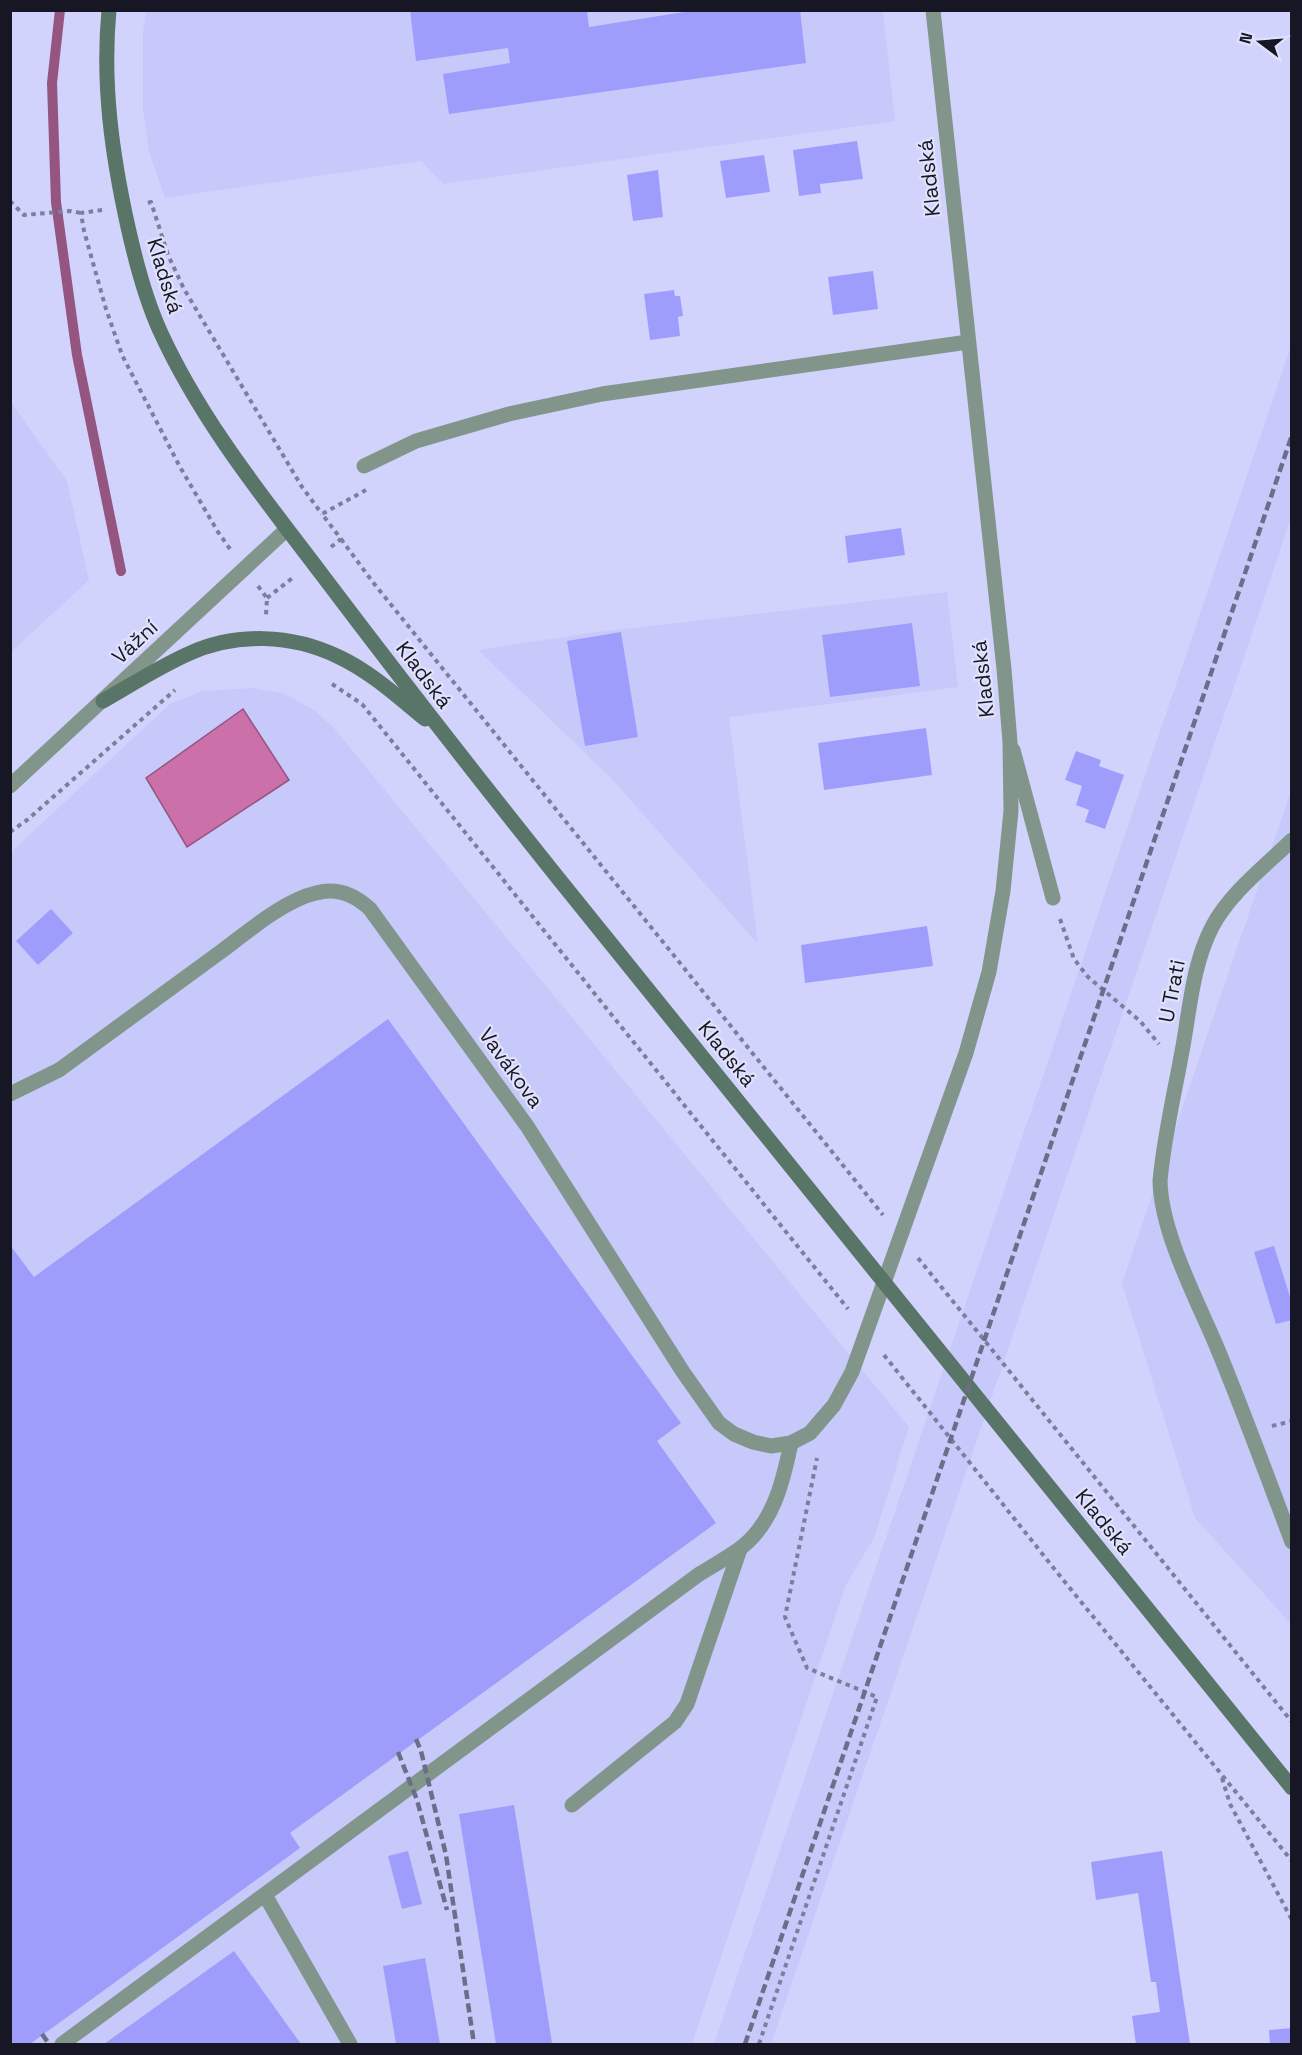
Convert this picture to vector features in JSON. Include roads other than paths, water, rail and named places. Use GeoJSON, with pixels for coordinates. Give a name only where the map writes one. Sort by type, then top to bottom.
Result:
{"type":"FeatureCollection","features":[{"type":"Feature","properties":{"kind":"main road","name":"Kladská"},"geometry":{"type":"LineString","coordinates":[[109,10],[106,72],[108,111],[114,157],[136,261],[159,330],[183,376],[227,448],[443,734],[1292,1788]]}},
{"type":"Feature","properties":{"kind":"main road"},"geometry":{"type":"LineString","coordinates":[[103,701],[195,651],[220,642],[241,638],[263,638],[304,645],[340,657],[380,683],[443,734]]}},
{"type":"Feature","properties":{"kind":"street","name":"Kladská"},"geometry":{"type":"LineString","coordinates":[[790,1443],[810,1433],[825,1416],[834,1405],[852,1372],[966,1053],[989,972],[1003,891],[1011,811],[1010,742],[933,10]]}},
{"type":"Feature","properties":{"kind":"street"},"geometry":{"type":"LineString","coordinates":[[364,466],[427,438],[509,414],[602,394],[968,342]]}},
{"type":"Feature","properties":{"kind":"street","name":"Vážní"},"geometry":{"type":"LineString","coordinates":[[10,786],[287,529]]}},
{"type":"Feature","properties":{"kind":"street"},"geometry":{"type":"LineString","coordinates":[[1010,742],[1053,898]]}},
{"type":"Feature","properties":{"kind":"street","name":"U Trati"},"geometry":{"type":"LineString","coordinates":[[1292,840],[1242,887],[1223,909],[1203,947],[1160,1181],[1160,1196],[1164,1213],[1178,1254],[1251,1432],[1292,1542]]}},
{"type":"Feature","properties":{"kind":"street","name":"Vavákova"},"geometry":{"type":"LineString","coordinates":[[10,1094],[58,1070],[297,899],[317,892],[336,891],[357,898],[370,909],[528,1126],[683,1372],[719,1423],[734,1434],[753,1442],[771,1446],[790,1443]]}},
{"type":"Feature","properties":{"kind":"street"},"geometry":{"type":"LineString","coordinates":[[62,2044],[698,1575],[740,1549],[761,1528],[774,1505],[785,1474],[790,1443]]}},
{"type":"Feature","properties":{"kind":"street"},"geometry":{"type":"LineString","coordinates":[[572,1806],[675,1722],[687,1704],[740,1549]]}},
{"type":"Feature","properties":{"kind":"street"},"geometry":{"type":"LineString","coordinates":[[265,1894],[350,2044]]}},
{"type":"Feature","properties":{"kind":"waterway"},"geometry":{"type":"LineString","coordinates":[[60,10],[52,83],[56,202],[77,355],[121,571]]}},
{"type":"Feature","properties":{"kind":"railway"},"geometry":{"type":"LineString","coordinates":[[745,2044],[1292,435]]}},
{"type":"Feature","properties":{"kind":"railway"},"geometry":{"type":"LineString","coordinates":[[416,1739],[421,1751],[446,1855],[474,2044]]}},
{"type":"Feature","properties":{"kind":"railway"},"geometry":{"type":"LineString","coordinates":[[398,1752],[417,1800],[447,1910]]}},
{"type":"Feature","properties":{"kind":"railway"},"geometry":{"type":"LineString","coordinates":[[42,2034],[49,2044]]}}]}
